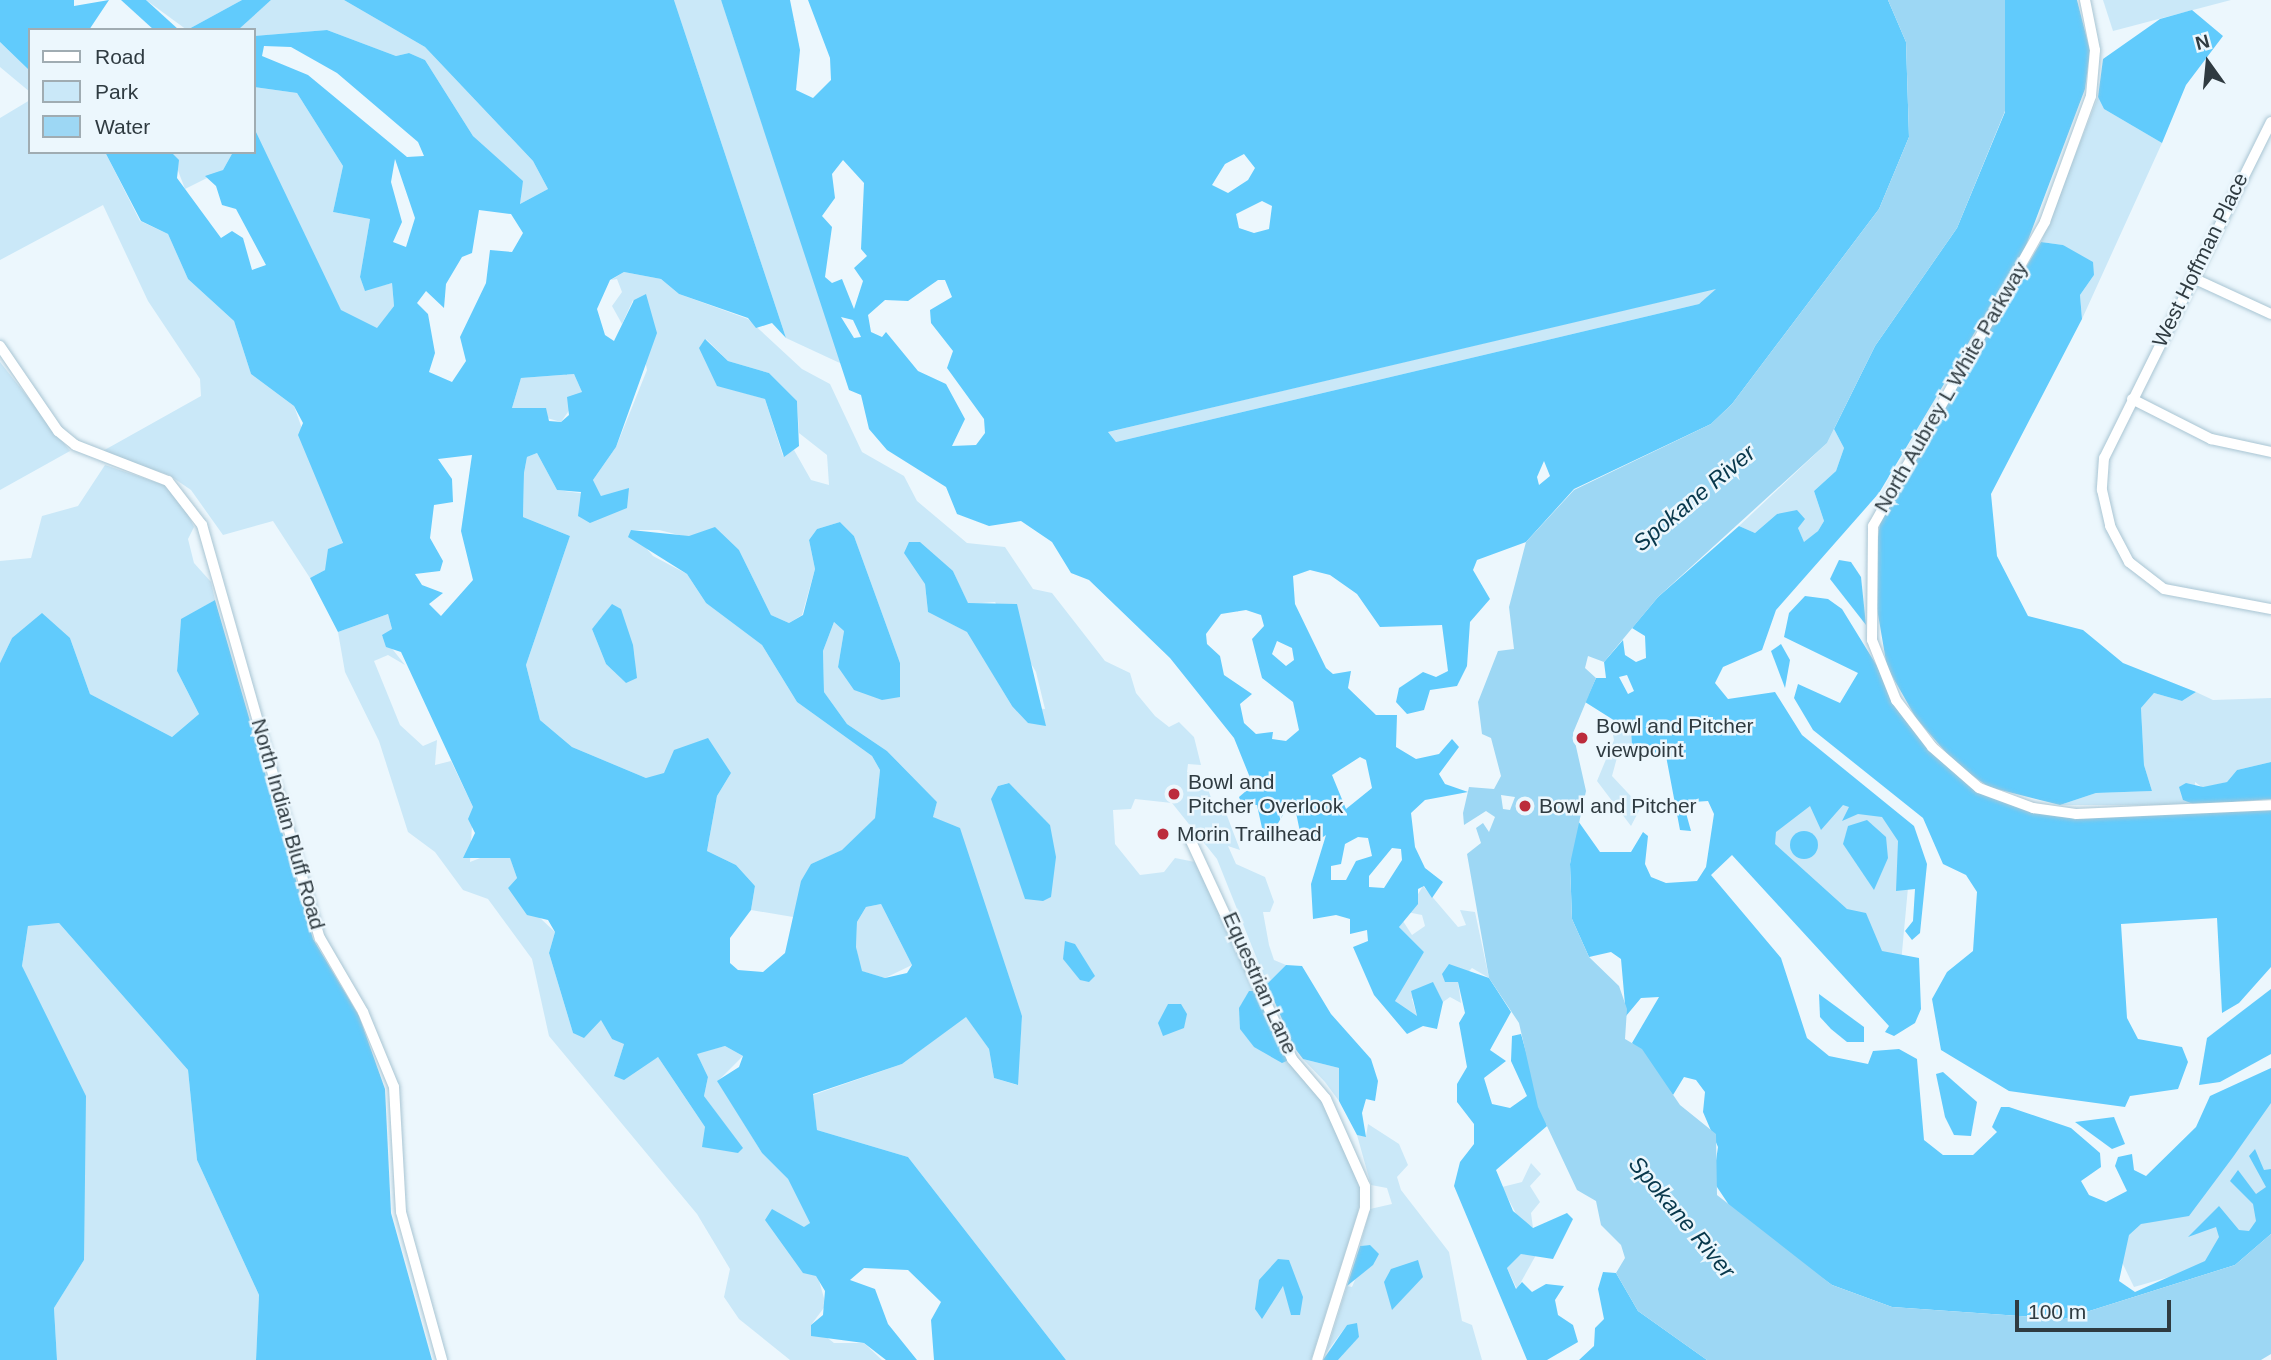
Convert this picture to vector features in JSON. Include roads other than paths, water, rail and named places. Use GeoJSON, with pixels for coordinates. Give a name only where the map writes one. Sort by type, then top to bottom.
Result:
{"type":"FeatureCollection","features":[{"type":"Feature","properties":{"kind":"street","name":"North Aubrey L White Parkway"},"geometry":{"type":"LineString","coordinates":[[2085,0],[2095,50],[2091,96],[2045,222],[1873,526],[1872,640],[1896,699],[1933,747],[1979,788],[2032,808],[2076,814],[2271,805]]}},
{"type":"Feature","properties":{"kind":"street","name":"West Hoffman Place"},"geometry":{"type":"LineString","coordinates":[[2271,122],[2104,458],[2102,490],[2110,526],[2129,562],[2164,589],[2271,609]]}},
{"type":"Feature","properties":{"kind":"street"},"geometry":{"type":"LineString","coordinates":[[2193,278],[2271,314]]}},
{"type":"Feature","properties":{"kind":"street","name":"North Indian Bluff Road"},"geometry":{"type":"LineString","coordinates":[[0,346],[66,438],[168,481],[202,525],[320,938],[363,1012],[394,1087],[401,1212],[442,1360]]}},
{"type":"Feature","properties":{"kind":"street"},"geometry":{"type":"LineString","coordinates":[[2132,399],[2211,439],[2271,452]]}},
{"type":"Feature","properties":{"kind":"street","name":"Equestrian Lane"},"geometry":{"type":"LineString","coordinates":[[1190,839],[1225,902],[1292,1059],[1326,1099],[1365,1186],[1365,1209],[1317,1360]]}},
{"type":"Feature","properties":{"kind":"water","name":"Spokane River"},"geometry":{"type":"Polygon","coordinates":[[[1888,0],[2005,0],[2005,111],[1957,228],[1875,346],[1827,443],[1658,597],[1604,662],[1588,656],[1585,668],[1596,678],[1573,733],[1586,791],[1570,864],[1572,919],[1589,957],[1619,986],[1627,1009],[1625,1039],[1642,1049],[1680,1105],[1716,1134],[1717,1195],[1832,1285],[1892,1307],[2064,1319],[2235,1265],[2271,1234],[2271,1354],[2261,1360],[1707,1360],[1638,1311],[1616,1273],[1625,1258],[1621,1245],[1601,1225],[1596,1201],[1577,1190],[1538,1107],[1519,1023],[1489,978],[1467,854],[1481,843],[1476,828],[1483,823],[1489,832],[1495,817],[1486,811],[1464,825],[1463,813],[1469,787],[1494,789],[1501,776],[1491,738],[1482,734],[1478,702],[1498,651],[1514,649],[1509,607],[1526,542],[1574,490],[1711,424],[1732,404],[1879,209],[1909,137],[1906,42],[1888,0]],[[1501,795],[1503,809],[1510,810],[1515,797],[1501,795]]]}},
{"type":"Feature","properties":{"kind":"place","name":"Bowl and Pitcher viewpoint"},"geometry":{"type":"Point","coordinates":[1582,738]}},
{"type":"Feature","properties":{"kind":"place","name":"Bowl and Pitcher Overlook"},"geometry":{"type":"Point","coordinates":[1174,794]}},
{"type":"Feature","properties":{"kind":"place","name":"Bowl and Pitcher"},"geometry":{"type":"Point","coordinates":[1525,806]}},
{"type":"Feature","properties":{"kind":"place","name":"Morin Trailhead"},"geometry":{"type":"Point","coordinates":[1163,834]}}]}
